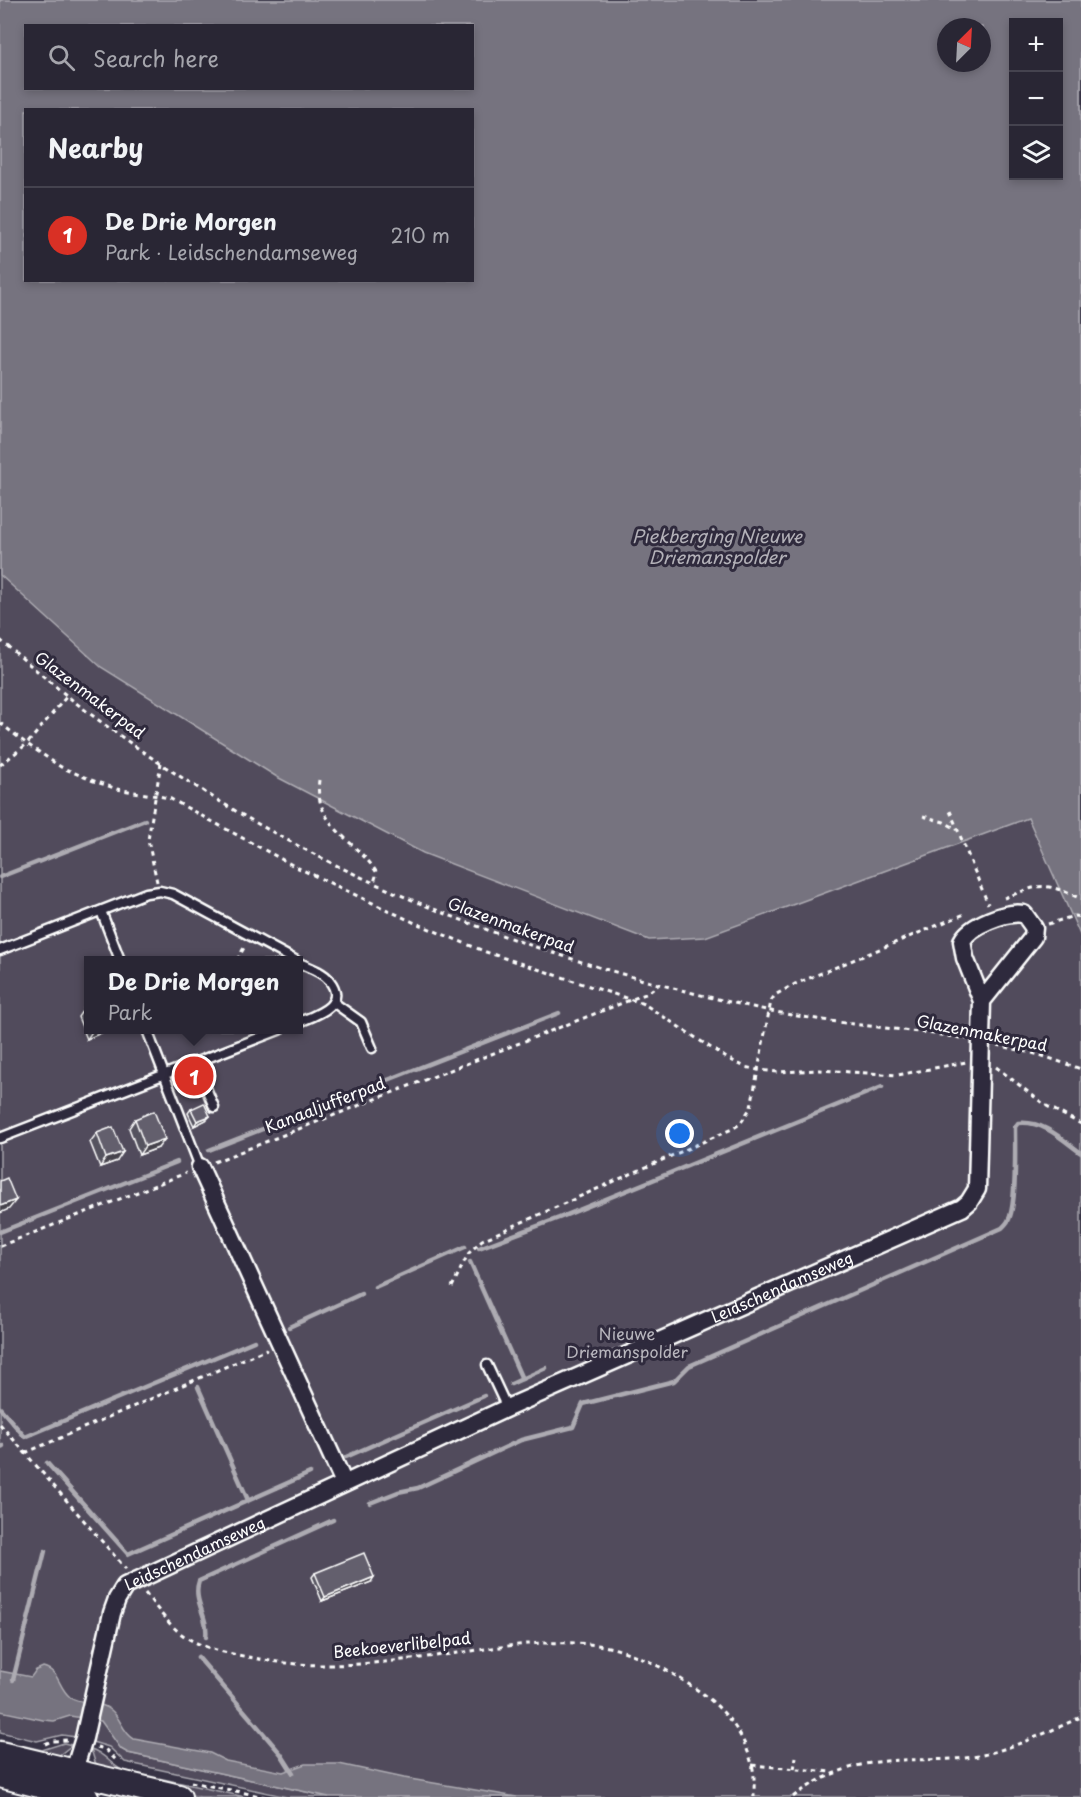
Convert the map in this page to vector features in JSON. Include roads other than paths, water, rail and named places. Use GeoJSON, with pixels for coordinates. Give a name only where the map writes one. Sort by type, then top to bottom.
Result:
{"type":"FeatureCollection","features":[{"type":"Feature","properties":{"kind":"main road"},"geometry":{"type":"LineString","coordinates":[[0,1754],[75,1787]]}},
{"type":"Feature","properties":{"kind":"main road"},"geometry":{"type":"LineString","coordinates":[[0,1775],[75,1787],[179,1797]]}},
{"type":"Feature","properties":{"kind":"street","name":"Leidschendamseweg"},"geometry":{"type":"LineString","coordinates":[[75,1787],[117,1599],[124,1586],[507,1408],[962,1208],[969,1202],[977,1189],[982,1001],[965,958],[962,941],[972,928],[1015,913],[1024,914],[1035,928],[1033,937],[982,1001]]}},
{"type":"Feature","properties":{"kind":"street"},"geometry":{"type":"LineString","coordinates":[[200,1167],[344,1483]]}},
{"type":"Feature","properties":{"kind":"lane"},"geometry":{"type":"LineString","coordinates":[[0,950],[147,893],[160,891],[173,894],[286,956]]}},
{"type":"Feature","properties":{"kind":"lane"},"geometry":{"type":"LineString","coordinates":[[101,911],[118,956]]}},
{"type":"Feature","properties":{"kind":"lane"},"geometry":{"type":"LineString","coordinates":[[303,965],[328,979],[334,992],[333,1002],[325,1012],[303,1020]]}},
{"type":"Feature","properties":{"kind":"lane"},"geometry":{"type":"LineString","coordinates":[[333,1002],[361,1022],[372,1048]]}},
{"type":"Feature","properties":{"kind":"lane"},"geometry":{"type":"LineString","coordinates":[[149,1034],[200,1167]]}},
{"type":"Feature","properties":{"kind":"lane"},"geometry":{"type":"LineString","coordinates":[[0,1138],[266,1034]]}},
{"type":"Feature","properties":{"kind":"lane"},"geometry":{"type":"LineString","coordinates":[[195,1062],[214,1107]]}},
{"type":"Feature","properties":{"kind":"lane"},"geometry":{"type":"LineString","coordinates":[[487,1365],[507,1408]]}},
{"type":"Feature","properties":{"kind":"water","name":"Piekberging Nieuwe Driemanspolder"},"geometry":{"type":"Polygon","coordinates":[[[0,0],[1081,0],[1081,937],[1028,818],[705,937],[649,940],[423,853],[277,777],[101,667],[0,575],[0,0]]]}},
{"type":"Feature","properties":{"kind":"water"},"geometry":{"type":"Polygon","coordinates":[[[43,1667],[53,1672],[70,1697],[111,1710],[134,1739],[210,1753],[226,1761],[283,1772],[305,1764],[339,1764],[404,1778],[517,1797],[329,1797],[128,1753],[121,1749],[101,1721],[70,1716],[54,1721],[43,1720],[0,1711],[0,1671],[31,1677],[36,1670],[43,1667]]]}},
{"type":"Feature","properties":{"kind":"waterway"},"geometry":{"type":"LineString","coordinates":[[0,877],[145,820]]}},
{"type":"Feature","properties":{"kind":"waterway"},"geometry":{"type":"LineString","coordinates":[[209,1150],[559,1013]]}},
{"type":"Feature","properties":{"kind":"waterway"},"geometry":{"type":"LineString","coordinates":[[479,1248],[559,1218],[882,1087]]}},
{"type":"Feature","properties":{"kind":"waterway"},"geometry":{"type":"LineString","coordinates":[[370,1503],[398,1492],[418,1488],[521,1440],[573,1427],[583,1404],[674,1381],[689,1366],[1002,1228],[1008,1221],[1013,1203],[1015,1127],[1018,1123],[1044,1127],[1081,1153]]}},
{"type":"Feature","properties":{"kind":"waterway"},"geometry":{"type":"LineString","coordinates":[[0,1232],[177,1162]]}},
{"type":"Feature","properties":{"kind":"waterway"},"geometry":{"type":"LineString","coordinates":[[375,1287],[465,1247]]}},
{"type":"Feature","properties":{"kind":"waterway"},"geometry":{"type":"LineString","coordinates":[[470,1262],[522,1379]]}},
{"type":"Feature","properties":{"kind":"waterway"},"geometry":{"type":"LineString","coordinates":[[289,1327],[361,1294]]}},
{"type":"Feature","properties":{"kind":"waterway"},"geometry":{"type":"LineString","coordinates":[[0,1408],[25,1437],[254,1341]]}},
{"type":"Feature","properties":{"kind":"waterway"},"geometry":{"type":"LineString","coordinates":[[511,1384],[546,1368]]}},
{"type":"Feature","properties":{"kind":"waterway"},"geometry":{"type":"LineString","coordinates":[[198,1387],[248,1500]]}},
{"type":"Feature","properties":{"kind":"waterway"},"geometry":{"type":"LineString","coordinates":[[346,1457],[484,1396]]}},
{"type":"Feature","properties":{"kind":"waterway"},"geometry":{"type":"LineString","coordinates":[[47,1463],[128,1554],[310,1473]]}},
{"type":"Feature","properties":{"kind":"waterway"},"geometry":{"type":"LineString","coordinates":[[206,1637],[197,1588],[199,1581],[333,1520]]}},
{"type":"Feature","properties":{"kind":"waterway"},"geometry":{"type":"LineString","coordinates":[[13,1680],[45,1551]]}},
{"type":"Feature","properties":{"kind":"waterway"},"geometry":{"type":"LineString","coordinates":[[198,1657],[281,1754],[293,1773]]}},
{"type":"Feature","properties":{"kind":"place","name":"De Drie Morgen"},"geometry":{"type":"Point","coordinates":[194,1076]}},
{"type":"Feature","properties":{"kind":"park label","name":"Nieuwe Driemanspolder"},"geometry":{"type":"Point","coordinates":[627,1343]}}]}
